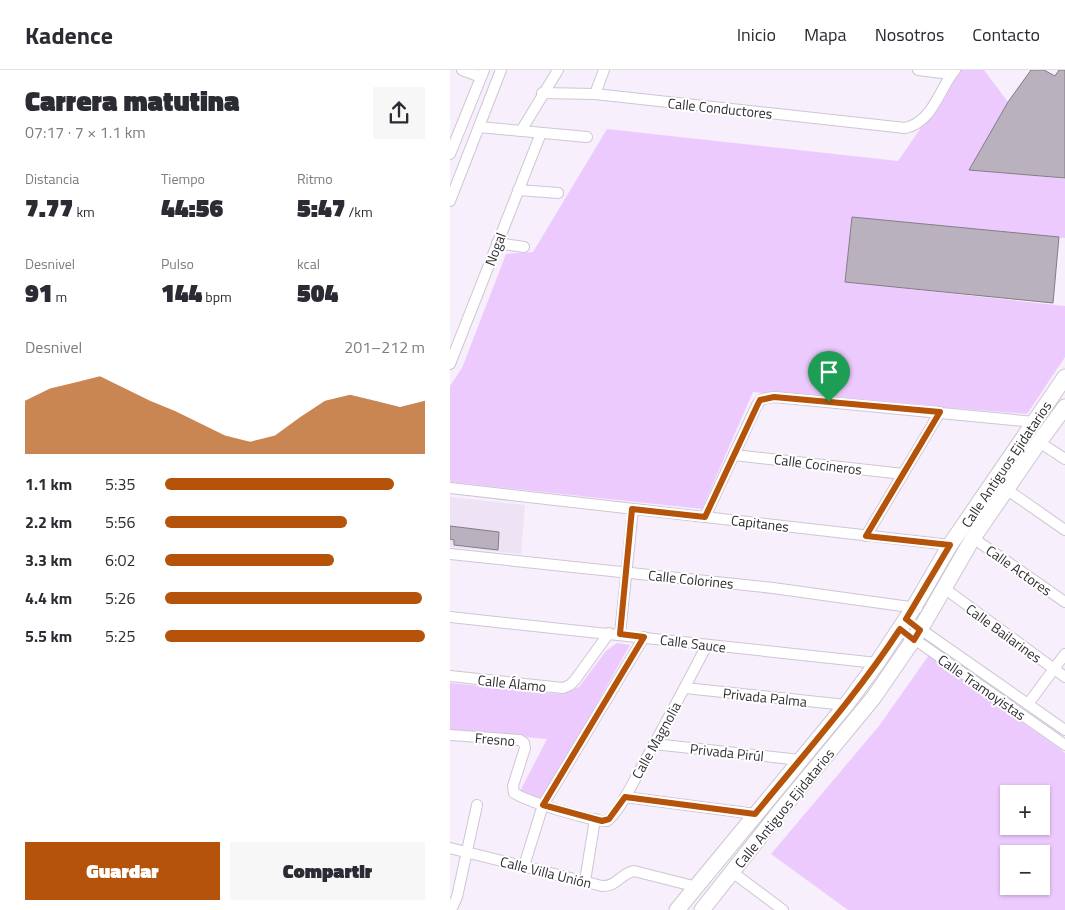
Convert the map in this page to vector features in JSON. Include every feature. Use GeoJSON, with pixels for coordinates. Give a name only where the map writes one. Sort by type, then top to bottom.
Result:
{"type":"FeatureCollection","features":[{"type":"Feature","properties":{"kind":"street"},"geometry":{"type":"LineString","coordinates":[[450,154],[454,130],[482,73],[462,70]]}},
{"type":"Feature","properties":{"kind":"street"},"geometry":{"type":"LineString","coordinates":[[450,201],[502,70]]}},
{"type":"Feature","properties":{"kind":"street"},"geometry":{"type":"LineString","coordinates":[[521,131],[542,93],[558,70]]}},
{"type":"Feature","properties":{"kind":"street"},"geometry":{"type":"LineString","coordinates":[[595,94],[604,70]]}},
{"type":"Feature","properties":{"kind":"street"},"geometry":{"type":"LineString","coordinates":[[918,70],[953,72]]}},
{"type":"Feature","properties":{"kind":"street","name":"Calle Conductores"},"geometry":{"type":"LineString","coordinates":[[542,93],[595,94],[898,128],[913,126],[920,121],[938,99],[953,72]]}},
{"type":"Feature","properties":{"kind":"street"},"geometry":{"type":"LineString","coordinates":[[480,127],[587,137]]}},
{"type":"Feature","properties":{"kind":"street","name":"Nogal"},"geometry":{"type":"LineString","coordinates":[[450,364],[541,133]]}},
{"type":"Feature","properties":{"kind":"street"},"geometry":{"type":"LineString","coordinates":[[518,190],[558,194]]}},
{"type":"Feature","properties":{"kind":"street"},"geometry":{"type":"LineString","coordinates":[[497,243],[524,247]]}},
{"type":"Feature","properties":{"kind":"street","name":"Calle Antiguos Ejidatarios"},"geometry":{"type":"LineString","coordinates":[[677,910],[846,705],[877,664],[907,618],[950,545],[1065,377]]}},
{"type":"Feature","properties":{"kind":"street"},"geometry":{"type":"LineString","coordinates":[[705,517],[760,400],[774,397],[1035,422]]}},
{"type":"Feature","properties":{"kind":"street","name":"Calle Antiguos Ejidatarios"},"geometry":{"type":"LineString","coordinates":[[702,910],[874,697],[917,635],[973,538],[1065,407]]}},
{"type":"Feature","properties":{"kind":"street"},"geometry":{"type":"LineString","coordinates":[[866,536],[940,412]]}},
{"type":"Feature","properties":{"kind":"street"},"geometry":{"type":"LineString","coordinates":[[1039,442],[1065,460]]}},
{"type":"Feature","properties":{"kind":"street","name":"Calle Cocineros"},"geometry":{"type":"LineString","coordinates":[[734,454],[902,474]]}},
{"type":"Feature","properties":{"kind":"street","name":"Capitanes"},"geometry":{"type":"LineString","coordinates":[[450,488],[950,545]]}},
{"type":"Feature","properties":{"kind":"street"},"geometry":{"type":"LineString","coordinates":[[1006,489],[1065,530]]}},
{"type":"Feature","properties":{"kind":"street"},"geometry":{"type":"LineString","coordinates":[[620,634],[632,509]]}},
{"type":"Feature","properties":{"kind":"street","name":"Calle Actores"},"geometry":{"type":"LineString","coordinates":[[973,538],[1065,602]]}},
{"type":"Feature","properties":{"kind":"street","name":"Calle Colorines"},"geometry":{"type":"LineString","coordinates":[[450,554],[773,588],[907,618],[930,613]]}},
{"type":"Feature","properties":{"kind":"street","name":"Calle Bailarines"},"geometry":{"type":"LineString","coordinates":[[944,588],[1065,677]]}},
{"type":"Feature","properties":{"kind":"street","name":"Calle Sauce"},"geometry":{"type":"LineString","coordinates":[[450,617],[620,634],[877,664]]}},
{"type":"Feature","properties":{"kind":"street","name":"Calle Tramoyistas"},"geometry":{"type":"LineString","coordinates":[[907,618],[917,635],[1065,745]]}},
{"type":"Feature","properties":{"kind":"street","name":"Calle Álamo"},"geometry":{"type":"LineString","coordinates":[[450,676],[563,688],[575,680],[609,633]]}},
{"type":"Feature","properties":{"kind":"street","name":"Calle Tramoyistas"},"geometry":{"type":"LineString","coordinates":[[917,635],[1028,704],[1065,730]]}},
{"type":"Feature","properties":{"kind":"street"},"geometry":{"type":"LineString","coordinates":[[524,866],[543,805],[644,637]]}},
{"type":"Feature","properties":{"kind":"street","name":"Calle Magnolia"},"geometry":{"type":"LineString","coordinates":[[595,819],[602,821],[609,819],[625,797],[707,645]]}},
{"type":"Feature","properties":{"kind":"street"},"geometry":{"type":"LineString","coordinates":[[1028,704],[1065,654]]}},
{"type":"Feature","properties":{"kind":"street","name":"Privada Palma"},"geometry":{"type":"LineString","coordinates":[[685,688],[846,705]]}},
{"type":"Feature","properties":{"kind":"street","name":"Fresno"},"geometry":{"type":"LineString","coordinates":[[450,735],[516,740],[524,743],[524,752],[512,786],[514,793],[543,805]]}},
{"type":"Feature","properties":{"kind":"street","name":"Privada Pirúl"},"geometry":{"type":"LineString","coordinates":[[654,744],[800,760]]}},
{"type":"Feature","properties":{"kind":"street"},"geometry":{"type":"LineString","coordinates":[[625,797],[755,814]]}},
{"type":"Feature","properties":{"kind":"street"},"geometry":{"type":"LineString","coordinates":[[451,910],[457,897],[477,805]]}},
{"type":"Feature","properties":{"kind":"street"},"geometry":{"type":"LineString","coordinates":[[543,805],[595,819],[585,881]]}},
{"type":"Feature","properties":{"kind":"street","name":"Calle Villa Unión"},"geometry":{"type":"LineString","coordinates":[[450,848],[602,886],[612,886],[626,874],[634,872],[697,887]]}},
{"type":"Feature","properties":{"kind":"street"},"geometry":{"type":"LineString","coordinates":[[732,872],[783,910]]}},
{"type":"Feature","properties":{"kind":"shaded area"},"geometry":{"type":"Polygon","coordinates":[[[961,70],[984,70],[1008,102],[970,169],[1065,179],[1065,238],[852,217],[845,282],[1065,306],[1065,357],[1027,414],[753,392],[702,509],[450,482],[450,386],[462,368],[506,254],[533,252],[607,129],[898,161],[961,70]]]}},
{"type":"Feature","properties":{"kind":"shaded area"},"geometry":{"type":"Polygon","coordinates":[[[450,497],[525,505],[521,554],[450,547],[450,497]]]}},
{"type":"Feature","properties":{"kind":"shaded area"},"geometry":{"type":"Polygon","coordinates":[[[617,643],[630,645],[543,799],[519,793],[547,739],[450,730],[450,683],[558,694],[579,687],[606,651],[617,643]]]}},
{"type":"Feature","properties":{"kind":"shaded area"},"geometry":{"type":"Polygon","coordinates":[[[929,655],[1065,753],[1065,910],[848,910],[771,854],[879,726],[929,655]]]}},
{"type":"Feature","properties":{"kind":"building"},"geometry":{"type":"Polygon","coordinates":[[[1031,70],[1044,70],[1055,76],[1059,70],[1065,70],[1065,178],[969,170],[1008,102],[1031,70]]]}},
{"type":"Feature","properties":{"kind":"building"},"geometry":{"type":"Polygon","coordinates":[[[852,217],[1059,237],[1053,303],[845,282],[852,217]]]}},
{"type":"Feature","properties":{"kind":"building"},"geometry":{"type":"Polygon","coordinates":[[[450,526],[499,532],[498,550],[454,545],[454,540],[450,539],[450,526]]]}},
{"type":"Feature","properties":{"kind":"route"},"geometry":{"type":"LineString","coordinates":[[774,397],[829,402],[940,412],[866,536],[950,545],[906,619],[920,630],[914,640],[900,629],[877,664],[846,705],[755,814],[625,797],[609,819],[602,821],[543,805],[644,637],[620,634],[632,509],[705,517],[760,400],[774,397]]}}]}
